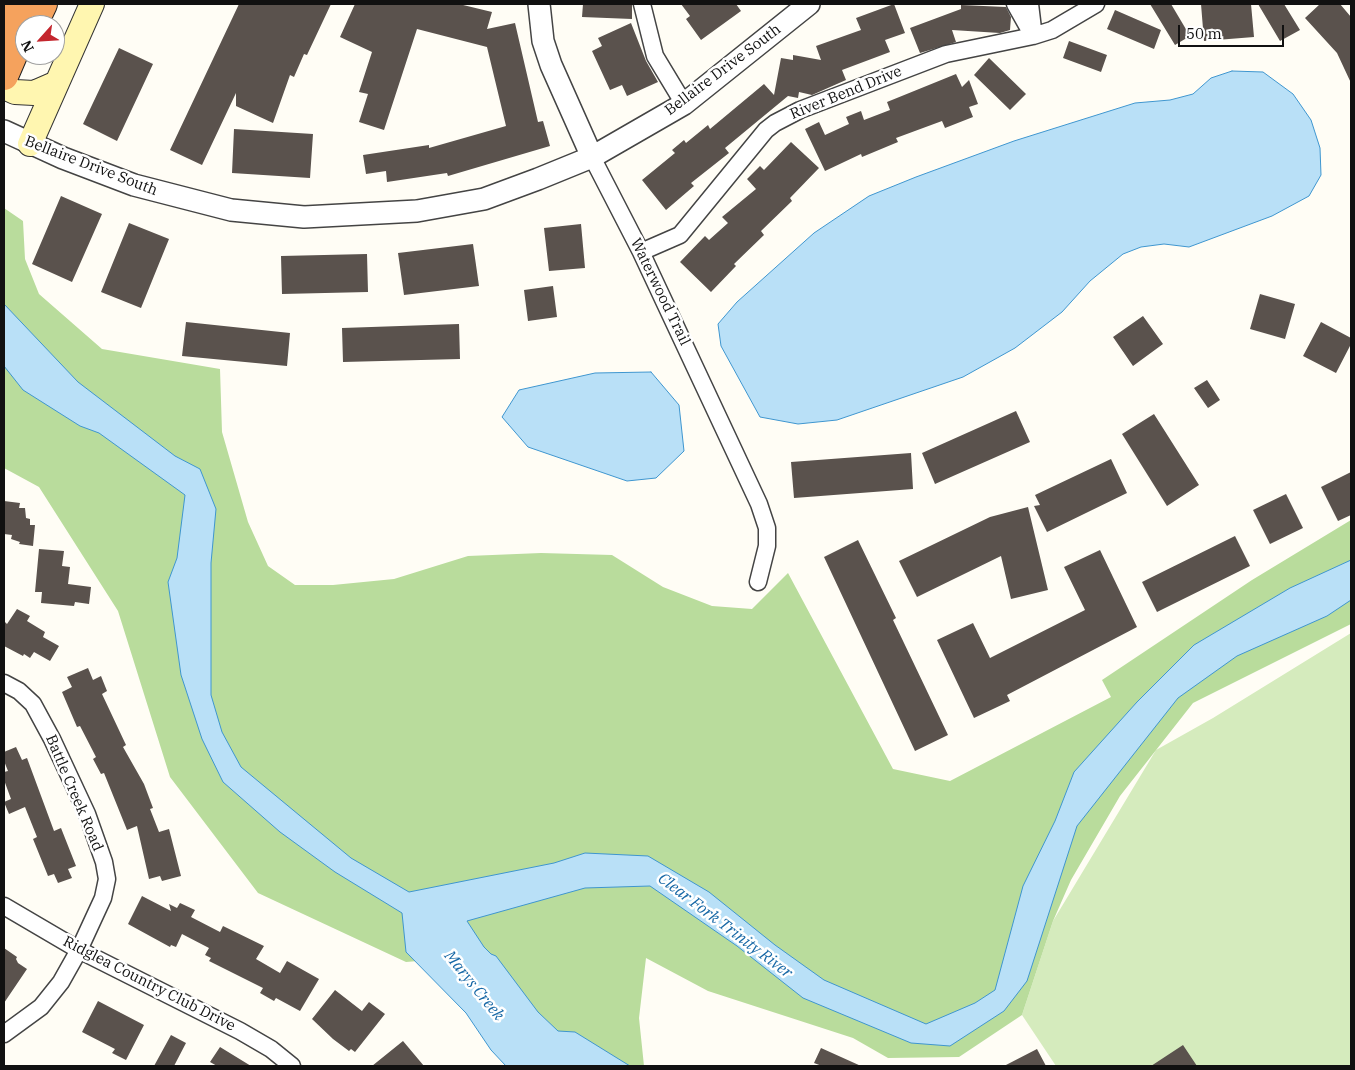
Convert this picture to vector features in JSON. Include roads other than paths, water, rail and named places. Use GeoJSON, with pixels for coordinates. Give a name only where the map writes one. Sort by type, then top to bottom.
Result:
{"type":"FeatureCollection","features":[{"type":"Feature","properties":{"kind":"highway"},"geometry":{"type":"LineString","coordinates":[[34,15],[43,4]]}},
{"type":"Feature","properties":{"kind":"highway"},"geometry":{"type":"LineString","coordinates":[[4,76],[15,48]]}},
{"type":"Feature","properties":{"kind":"main road"},"geometry":{"type":"LineString","coordinates":[[30,144],[92,4]]}},
{"type":"Feature","properties":{"kind":"main road"},"geometry":{"type":"LineString","coordinates":[[4,87],[15,92],[34,93],[57,82]]}},
{"type":"Feature","properties":{"kind":"street","name":"Waterwood Trail"},"geometry":{"type":"LineString","coordinates":[[539,4],[543,41],[551,66],[592,157],[734,446],[767,528],[767,546],[758,582]]}},
{"type":"Feature","properties":{"kind":"street"},"geometry":{"type":"LineString","coordinates":[[642,4],[655,56],[684,104]]}},
{"type":"Feature","properties":{"kind":"street","name":"Bellaire Drive South"},"geometry":{"type":"LineString","coordinates":[[4,131],[30,144],[134,186],[231,210],[304,217],[417,211],[484,198],[538,180],[592,157],[684,104],[809,4]]}},
{"type":"Feature","properties":{"kind":"street"},"geometry":{"type":"LineString","coordinates":[[1015,4],[1033,36]]}},
{"type":"Feature","properties":{"kind":"street"},"geometry":{"type":"LineString","coordinates":[[1030,4],[1033,36]]}},
{"type":"Feature","properties":{"kind":"street","name":"River Bend Drive"},"geometry":{"type":"LineString","coordinates":[[640,252],[680,235],[766,130],[775,123],[800,110],[946,54],[1033,36],[1052,30],[1096,4]]}},
{"type":"Feature","properties":{"kind":"street","name":"Battle Creek Road"},"geometry":{"type":"LineString","coordinates":[[4,683],[20,691],[33,704],[87,814],[104,862],[107,879],[103,898],[79,950],[61,982],[41,1007],[4,1034]]}},
{"type":"Feature","properties":{"kind":"street","name":"Ridglea Country Club Drive"},"geometry":{"type":"LineString","coordinates":[[4,906],[79,950],[240,1031],[270,1049],[292,1066]]}},
{"type":"Feature","properties":{"kind":"water"},"geometry":{"type":"Polygon","coordinates":[[[1232,71],[1263,72],[1293,94],[1311,120],[1320,148],[1321,175],[1309,196],[1272,216],[1189,247],[1164,244],[1141,247],[1123,254],[1090,281],[1062,312],[1015,348],[963,377],[837,420],[798,424],[760,417],[721,346],[718,324],[737,302],[814,233],[869,196],[916,177],[1014,141],[1135,103],[1170,100],[1193,94],[1211,78],[1232,71]]]}},
{"type":"Feature","properties":{"kind":"water"},"geometry":{"type":"Polygon","coordinates":[[[4,304],[78,382],[175,456],[200,469],[216,509],[211,563],[211,695],[222,732],[241,767],[351,858],[409,892],[554,863],[585,853],[648,856],[709,892],[775,945],[824,980],[926,1024],[975,1003],[995,990],[1023,886],[1055,821],[1074,772],[1137,702],[1194,645],[1290,588],[1351,560],[1351,600],[1327,616],[1237,656],[1178,698],[1077,826],[1027,981],[1004,1011],[950,1046],[911,1043],[803,998],[737,946],[650,886],[585,888],[467,921],[484,947],[496,956],[538,1012],[558,1031],[575,1032],[630,1066],[506,1066],[491,1050],[466,1013],[406,952],[402,913],[335,872],[280,832],[223,782],[202,739],[181,675],[168,582],[177,558],[185,495],[99,433],[80,426],[23,390],[4,366],[4,304]]]}},
{"type":"Feature","properties":{"kind":"water"},"geometry":{"type":"Polygon","coordinates":[[[651,372],[679,405],[684,451],[656,478],[627,481],[528,447],[502,417],[519,390],[595,373],[651,372]]]}},
{"type":"Feature","properties":{"kind":"water label","name":"Clear Fork Trinity River"},"geometry":{"type":"Point","coordinates":[725,926]}},
{"type":"Feature","properties":{"kind":"water label","name":"Marys Creek"},"geometry":{"type":"Point","coordinates":[474,986]}}]}
